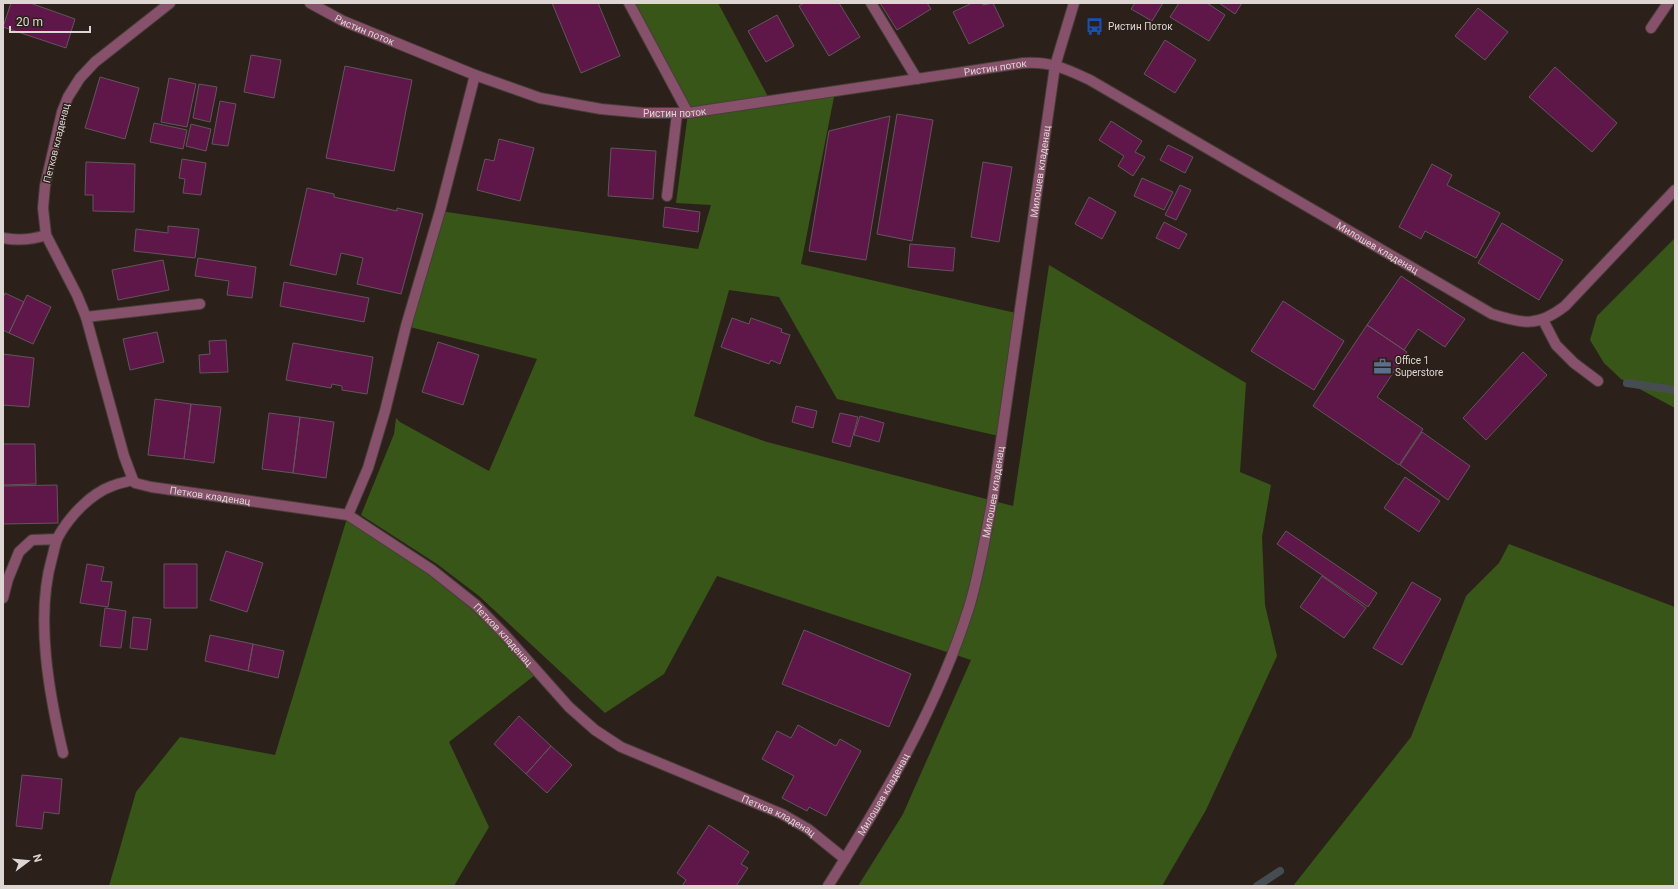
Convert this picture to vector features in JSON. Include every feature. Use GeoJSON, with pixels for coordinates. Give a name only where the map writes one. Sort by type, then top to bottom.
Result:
{"type":"FeatureCollection","features":[{"type":"Feature","properties":{"kind":"street","name":"Петков кладенац"},"geometry":{"type":"LineString","coordinates":[[170,3],[95,62],[80,78],[68,97],[60,119],[45,186],[43,208],[46,235],[77,295],[86,318],[124,456],[135,483],[151,487],[348,515],[432,570],[476,605],[505,635],[569,707],[595,730],[621,747],[782,814],[808,829],[845,859]]}},
{"type":"Feature","properties":{"kind":"street","name":"Ристин поток"},"geometry":{"type":"LineString","coordinates":[[310,3],[343,20],[475,75],[540,98],[601,109],[644,113],[688,113],[1023,63],[1038,62],[1055,66]]}},
{"type":"Feature","properties":{"kind":"street"},"geometry":{"type":"LineString","coordinates":[[629,3],[688,113]]}},
{"type":"Feature","properties":{"kind":"street"},"geometry":{"type":"LineString","coordinates":[[871,3],[918,79]]}},
{"type":"Feature","properties":{"kind":"street","name":"Милошев кладенац"},"geometry":{"type":"LineString","coordinates":[[828,886],[881,800],[910,748],[945,671],[969,605],[979,568],[993,497],[1055,66],[1074,3]]}},
{"type":"Feature","properties":{"kind":"street"},"geometry":{"type":"LineString","coordinates":[[1651,28],[1668,3]]}},
{"type":"Feature","properties":{"kind":"street","name":"Милошев кладенац"},"geometry":{"type":"LineString","coordinates":[[1055,66],[1090,80],[1492,314],[1511,320],[1524,322],[1543,320],[1552,316],[1565,306],[1675,190]]}},
{"type":"Feature","properties":{"kind":"street"},"geometry":{"type":"LineString","coordinates":[[348,515],[368,468],[385,411],[406,326],[440,211],[475,75]]}},
{"type":"Feature","properties":{"kind":"street"},"geometry":{"type":"LineString","coordinates":[[667,196],[677,114]]}},
{"type":"Feature","properties":{"kind":"street"},"geometry":{"type":"LineString","coordinates":[[3,238],[22,240],[35,239],[46,235]]}},
{"type":"Feature","properties":{"kind":"street"},"geometry":{"type":"LineString","coordinates":[[86,318],[200,304]]}},
{"type":"Feature","properties":{"kind":"street"},"geometry":{"type":"LineString","coordinates":[[1543,320],[1556,345],[1574,363],[1598,381]]}},
{"type":"Feature","properties":{"kind":"street"},"geometry":{"type":"LineString","coordinates":[[64,752],[54,714],[49,678],[44,609],[46,577],[57,539],[66,524],[88,502],[112,486],[133,480]]}},
{"type":"Feature","properties":{"kind":"street"},"geometry":{"type":"LineString","coordinates":[[3,598],[8,579],[19,552],[32,540],[57,539]]}},
{"type":"Feature","properties":{"kind":"green space"},"geometry":{"type":"Polygon","coordinates":[[[629,3],[718,3],[771,102],[835,92],[801,264],[1020,314],[1003,437],[837,399],[779,297],[729,290],[694,416],[767,442],[1013,506],[1049,265],[1246,383],[1240,472],[1271,485],[1262,537],[1265,605],[1277,656],[1206,810],[1162,886],[858,886],[903,814],[971,660],[717,576],[664,674],[605,713],[479,596],[437,564],[361,515],[394,434],[396,418],[400,422],[489,471],[537,359],[406,326],[440,211],[698,249],[711,205],[676,203],[688,113],[629,3]]]}},
{"type":"Feature","properties":{"kind":"green space"},"geometry":{"type":"Polygon","coordinates":[[[1675,238],[1675,408],[1621,379],[1604,363],[1590,340],[1597,316],[1675,238]]]}},
{"type":"Feature","properties":{"kind":"green space"},"geometry":{"type":"Polygon","coordinates":[[[348,515],[476,605],[539,672],[449,742],[489,827],[454,886],[109,886],[136,792],[180,737],[275,755],[348,515]]]}},
{"type":"Feature","properties":{"kind":"green space"},"geometry":{"type":"Polygon","coordinates":[[[1509,544],[1675,607],[1675,886],[1293,886],[1411,737],[1466,596],[1499,563],[1509,544]]]}},
{"type":"Feature","properties":{"kind":"building"},"geometry":{"type":"Polygon","coordinates":[[[11,3],[30,3],[75,19],[66,48],[3,27],[11,3]]]}},
{"type":"Feature","properties":{"kind":"building"},"geometry":{"type":"Polygon","coordinates":[[[552,3],[598,3],[620,56],[581,73],[552,3]]]}},
{"type":"Feature","properties":{"kind":"building"},"geometry":{"type":"Polygon","coordinates":[[[804,3],[839,3],[860,37],[829,56],[799,6],[804,3]]]}},
{"type":"Feature","properties":{"kind":"building"},"geometry":{"type":"Polygon","coordinates":[[[880,3],[927,3],[931,9],[897,30],[880,3]]]}},
{"type":"Feature","properties":{"kind":"building"},"geometry":{"type":"Polygon","coordinates":[[[972,3],[982,3],[983,5],[993,3],[1004,26],[969,44],[953,12],[972,3]]]}},
{"type":"Feature","properties":{"kind":"building"},"geometry":{"type":"Polygon","coordinates":[[[1135,3],[1163,3],[1152,21],[1131,9],[1135,3]]]}},
{"type":"Feature","properties":{"kind":"building"},"geometry":{"type":"Polygon","coordinates":[[[1179,3],[1207,3],[1225,15],[1209,41],[1170,17],[1179,3]]]}},
{"type":"Feature","properties":{"kind":"building"},"geometry":{"type":"Polygon","coordinates":[[[1219,3],[1242,3],[1235,14],[1219,3]]]}},
{"type":"Feature","properties":{"kind":"building"},"geometry":{"type":"Polygon","coordinates":[[[1478,8],[1508,32],[1485,60],[1455,36],[1478,8]]]}},
{"type":"Feature","properties":{"kind":"building"},"geometry":{"type":"Polygon","coordinates":[[[777,15],[794,46],[766,62],[748,31],[777,15]]]}},
{"type":"Feature","properties":{"kind":"building"},"geometry":{"type":"Polygon","coordinates":[[[1165,40],[1196,60],[1175,93],[1144,74],[1165,40]]]}},
{"type":"Feature","properties":{"kind":"building"},"geometry":{"type":"Polygon","coordinates":[[[251,55],[281,60],[274,98],[244,92],[251,55]]]}},
{"type":"Feature","properties":{"kind":"building"},"geometry":{"type":"Polygon","coordinates":[[[345,66],[412,80],[394,171],[326,158],[345,66]]]}},
{"type":"Feature","properties":{"kind":"building"},"geometry":{"type":"Polygon","coordinates":[[[1555,67],[1617,123],[1592,152],[1529,97],[1555,67]]]}},
{"type":"Feature","properties":{"kind":"building"},"geometry":{"type":"Polygon","coordinates":[[[100,77],[139,88],[125,139],[85,128],[100,77]]]}},
{"type":"Feature","properties":{"kind":"building"},"geometry":{"type":"Polygon","coordinates":[[[169,78],[196,84],[187,127],[161,122],[169,78]]]}},
{"type":"Feature","properties":{"kind":"building"},"geometry":{"type":"Polygon","coordinates":[[[199,84],[217,87],[210,122],[193,118],[199,84]]]}},
{"type":"Feature","properties":{"kind":"building"},"geometry":{"type":"Polygon","coordinates":[[[220,101],[236,104],[228,146],[212,144],[220,101]]]}},
{"type":"Feature","properties":{"kind":"building"},"geometry":{"type":"Polygon","coordinates":[[[897,114],[933,120],[912,241],[877,234],[897,114]]]}},
{"type":"Feature","properties":{"kind":"building"},"geometry":{"type":"Polygon","coordinates":[[[890,116],[866,260],[809,251],[829,131],[890,116]]]}},
{"type":"Feature","properties":{"kind":"building"},"geometry":{"type":"Polygon","coordinates":[[[1111,121],[1142,141],[1135,152],[1145,157],[1133,176],[1118,166],[1124,156],[1099,140],[1111,121]]]}},
{"type":"Feature","properties":{"kind":"building"},"geometry":{"type":"Polygon","coordinates":[[[154,123],[187,130],[183,149],[150,142],[154,123]]]}},
{"type":"Feature","properties":{"kind":"building"},"geometry":{"type":"Polygon","coordinates":[[[191,124],[211,129],[206,151],[186,146],[191,124]]]}},
{"type":"Feature","properties":{"kind":"building"},"geometry":{"type":"Polygon","coordinates":[[[499,139],[534,148],[520,201],[477,190],[485,159],[494,161],[499,139]]]}},
{"type":"Feature","properties":{"kind":"building"},"geometry":{"type":"Polygon","coordinates":[[[1168,145],[1193,157],[1185,173],[1160,160],[1168,145]]]}},
{"type":"Feature","properties":{"kind":"building"},"geometry":{"type":"Polygon","coordinates":[[[611,148],[656,151],[653,199],[608,196],[611,148]]]}},
{"type":"Feature","properties":{"kind":"building"},"geometry":{"type":"Polygon","coordinates":[[[182,159],[206,163],[201,195],[183,193],[185,179],[179,178],[182,159]]]}},
{"type":"Feature","properties":{"kind":"building"},"geometry":{"type":"Polygon","coordinates":[[[86,162],[135,164],[134,212],[93,211],[93,195],[85,195],[86,162]]]}},
{"type":"Feature","properties":{"kind":"building"},"geometry":{"type":"Polygon","coordinates":[[[983,162],[1012,167],[999,242],[971,237],[983,162]]]}},
{"type":"Feature","properties":{"kind":"building"},"geometry":{"type":"Polygon","coordinates":[[[1432,164],[1452,175],[1447,185],[1500,213],[1476,258],[1425,231],[1421,239],[1399,227],[1432,164]]]}},
{"type":"Feature","properties":{"kind":"building"},"geometry":{"type":"Polygon","coordinates":[[[1142,178],[1173,192],[1164,210],[1134,196],[1142,178]]]}},
{"type":"Feature","properties":{"kind":"building"},"geometry":{"type":"Polygon","coordinates":[[[1180,185],[1191,190],[1176,220],[1165,215],[1180,185]]]}},
{"type":"Feature","properties":{"kind":"building"},"geometry":{"type":"Polygon","coordinates":[[[307,188],[334,194],[334,197],[397,211],[397,208],[423,214],[401,294],[357,284],[363,258],[341,253],[336,275],[290,265],[307,188]]]}},
{"type":"Feature","properties":{"kind":"building"},"geometry":{"type":"Polygon","coordinates":[[[1089,197],[1116,212],[1102,239],[1075,224],[1089,197]]]}},
{"type":"Feature","properties":{"kind":"building"},"geometry":{"type":"Polygon","coordinates":[[[665,207],[700,212],[698,232],[663,227],[665,207]]]}},
{"type":"Feature","properties":{"kind":"building"},"geometry":{"type":"Polygon","coordinates":[[[1164,222],[1187,234],[1179,249],[1156,238],[1164,222]]]}},
{"type":"Feature","properties":{"kind":"building"},"geometry":{"type":"Polygon","coordinates":[[[1502,223],[1563,260],[1539,300],[1478,263],[1502,223]]]}},
{"type":"Feature","properties":{"kind":"building"},"geometry":{"type":"Polygon","coordinates":[[[168,226],[199,229],[195,258],[134,251],[136,229],[168,233],[168,226]]]}},
{"type":"Feature","properties":{"kind":"building"},"geometry":{"type":"Polygon","coordinates":[[[910,244],[955,248],[953,271],[908,267],[910,244]]]}},
{"type":"Feature","properties":{"kind":"building"},"geometry":{"type":"Polygon","coordinates":[[[198,258],[256,267],[252,298],[227,295],[229,281],[195,276],[198,258]]]}},
{"type":"Feature","properties":{"kind":"building"},"geometry":{"type":"Polygon","coordinates":[[[163,260],[169,290],[118,300],[112,270],[163,260]]]}},
{"type":"Feature","properties":{"kind":"building"},"geometry":{"type":"Polygon","coordinates":[[[1401,276],[1465,319],[1445,347],[1418,329],[1404,350],[1367,325],[1401,276]]]}},
{"type":"Feature","properties":{"kind":"building"},"geometry":{"type":"Polygon","coordinates":[[[284,282],[369,298],[364,322],[280,306],[284,282]]]}},
{"type":"Feature","properties":{"kind":"building"},"geometry":{"type":"Polygon","coordinates":[[[5,293],[24,302],[9,333],[3,330],[3,298],[5,293]]]}},
{"type":"Feature","properties":{"kind":"building"},"geometry":{"type":"Polygon","coordinates":[[[27,295],[51,307],[33,344],[9,333],[27,295]]]}},
{"type":"Feature","properties":{"kind":"building"},"geometry":{"type":"Polygon","coordinates":[[[1283,301],[1344,341],[1314,390],[1251,351],[1283,301]]]}},
{"type":"Feature","properties":{"kind":"building"},"geometry":{"type":"Polygon","coordinates":[[[732,318],[749,324],[751,318],[782,329],[781,332],[790,335],[780,364],[771,360],[769,364],[721,347],[732,318]]]}},
{"type":"Feature","properties":{"kind":"building"},"geometry":{"type":"Polygon","coordinates":[[[1367,325],[1407,352],[1377,397],[1423,429],[1399,465],[1313,406],[1367,325]]]}},
{"type":"Feature","properties":{"kind":"building"},"geometry":{"type":"Polygon","coordinates":[[[157,332],[164,362],[130,370],[123,339],[157,332]]]}},
{"type":"Feature","properties":{"kind":"building"},"geometry":{"type":"Polygon","coordinates":[[[226,340],[228,372],[200,373],[199,355],[210,354],[209,341],[226,340]]]}},
{"type":"Feature","properties":{"kind":"building"},"geometry":{"type":"Polygon","coordinates":[[[438,342],[479,355],[463,405],[422,392],[438,342]]]}},
{"type":"Feature","properties":{"kind":"building"},"geometry":{"type":"Polygon","coordinates":[[[293,343],[373,357],[367,394],[342,390],[342,386],[332,384],[331,388],[286,380],[293,343]]]}},
{"type":"Feature","properties":{"kind":"building"},"geometry":{"type":"Polygon","coordinates":[[[1523,352],[1547,375],[1486,440],[1463,418],[1523,352]]]}},
{"type":"Feature","properties":{"kind":"building"},"geometry":{"type":"Polygon","coordinates":[[[3,354],[34,358],[29,407],[3,405],[3,354]]]}},
{"type":"Feature","properties":{"kind":"building"},"geometry":{"type":"Polygon","coordinates":[[[155,399],[191,404],[184,459],[148,455],[155,399]]]}},
{"type":"Feature","properties":{"kind":"building"},"geometry":{"type":"Polygon","coordinates":[[[191,404],[221,407],[214,463],[184,459],[191,404]]]}},
{"type":"Feature","properties":{"kind":"building"},"geometry":{"type":"Polygon","coordinates":[[[796,406],[817,411],[813,428],[792,422],[796,406]]]}},
{"type":"Feature","properties":{"kind":"building"},"geometry":{"type":"Polygon","coordinates":[[[269,413],[300,417],[293,473],[262,469],[269,413]]]}},
{"type":"Feature","properties":{"kind":"building"},"geometry":{"type":"Polygon","coordinates":[[[840,413],[858,417],[850,447],[832,442],[840,413]]]}},
{"type":"Feature","properties":{"kind":"building"},"geometry":{"type":"Polygon","coordinates":[[[860,416],[884,423],[879,442],[854,435],[860,416]]]}},
{"type":"Feature","properties":{"kind":"building"},"geometry":{"type":"Polygon","coordinates":[[[300,417],[334,422],[326,478],[293,473],[300,417]]]}},
{"type":"Feature","properties":{"kind":"building"},"geometry":{"type":"Polygon","coordinates":[[[1422,432],[1470,466],[1448,500],[1400,465],[1422,432]]]}},
{"type":"Feature","properties":{"kind":"building"},"geometry":{"type":"Polygon","coordinates":[[[3,444],[35,444],[36,484],[3,485],[3,444]]]}},
{"type":"Feature","properties":{"kind":"building"},"geometry":{"type":"Polygon","coordinates":[[[1405,477],[1440,501],[1419,532],[1384,508],[1405,477]]]}},
{"type":"Feature","properties":{"kind":"building"},"geometry":{"type":"Polygon","coordinates":[[[57,485],[58,523],[3,524],[3,486],[57,485]]]}},
{"type":"Feature","properties":{"kind":"building"},"geometry":{"type":"Polygon","coordinates":[[[1286,531],[1377,593],[1368,607],[1277,544],[1286,531]]]}},
{"type":"Feature","properties":{"kind":"building"},"geometry":{"type":"Polygon","coordinates":[[[226,551],[263,563],[247,612],[210,600],[226,551]]]}},
{"type":"Feature","properties":{"kind":"building"},"geometry":{"type":"Polygon","coordinates":[[[87,564],[104,567],[101,581],[112,582],[108,607],[80,603],[87,564]]]}},
{"type":"Feature","properties":{"kind":"building"},"geometry":{"type":"Polygon","coordinates":[[[164,564],[197,564],[197,608],[164,608],[164,564]]]}},
{"type":"Feature","properties":{"kind":"building"},"geometry":{"type":"Polygon","coordinates":[[[1322,576],[1366,608],[1344,638],[1300,607],[1322,576]]]}},
{"type":"Feature","properties":{"kind":"building"},"geometry":{"type":"Polygon","coordinates":[[[1412,582],[1441,599],[1402,665],[1373,648],[1412,582]]]}},
{"type":"Feature","properties":{"kind":"building"},"geometry":{"type":"Polygon","coordinates":[[[105,608],[126,611],[121,648],[100,646],[105,608]]]}},
{"type":"Feature","properties":{"kind":"building"},"geometry":{"type":"Polygon","coordinates":[[[133,617],[151,619],[147,650],[130,648],[133,617]]]}},
{"type":"Feature","properties":{"kind":"building"},"geometry":{"type":"Polygon","coordinates":[[[804,630],[911,674],[889,727],[782,684],[804,630]]]}},
{"type":"Feature","properties":{"kind":"building"},"geometry":{"type":"Polygon","coordinates":[[[210,635],[253,644],[248,671],[205,661],[210,635]]]}},
{"type":"Feature","properties":{"kind":"building"},"geometry":{"type":"Polygon","coordinates":[[[253,644],[284,651],[278,678],[248,671],[253,644]]]}},
{"type":"Feature","properties":{"kind":"building"},"geometry":{"type":"Polygon","coordinates":[[[519,716],[551,746],[526,774],[494,744],[519,716]]]}},
{"type":"Feature","properties":{"kind":"building"},"geometry":{"type":"Polygon","coordinates":[[[798,725],[836,746],[840,739],[861,751],[826,816],[809,807],[807,811],[782,798],[794,776],[762,759],[777,731],[791,738],[798,725]]]}},
{"type":"Feature","properties":{"kind":"building"},"geometry":{"type":"Polygon","coordinates":[[[551,746],[572,765],[547,793],[526,774],[551,746]]]}},
{"type":"Feature","properties":{"kind":"building"},"geometry":{"type":"Polygon","coordinates":[[[22,775],[62,779],[59,814],[44,812],[42,829],[16,826],[22,775]]]}},
{"type":"Feature","properties":{"kind":"building"},"geometry":{"type":"Polygon","coordinates":[[[709,825],[749,852],[741,864],[748,868],[736,886],[682,886],[686,880],[677,873],[709,825]]]}},
{"type":"Feature","properties":{"kind":"waterway"},"geometry":{"type":"LineString","coordinates":[[1627,383],[1675,390]]}},
{"type":"Feature","properties":{"kind":"waterway"},"geometry":{"type":"LineString","coordinates":[[1257,886],[1280,871]]}},
{"type":"Feature","properties":{"kind":"place","name":"Ристин Поток"},"geometry":{"type":"Point","coordinates":[1095,26]}},
{"type":"Feature","properties":{"kind":"place","name":"Office 1 Superstore"},"geometry":{"type":"Point","coordinates":[1382,366]}}]}
